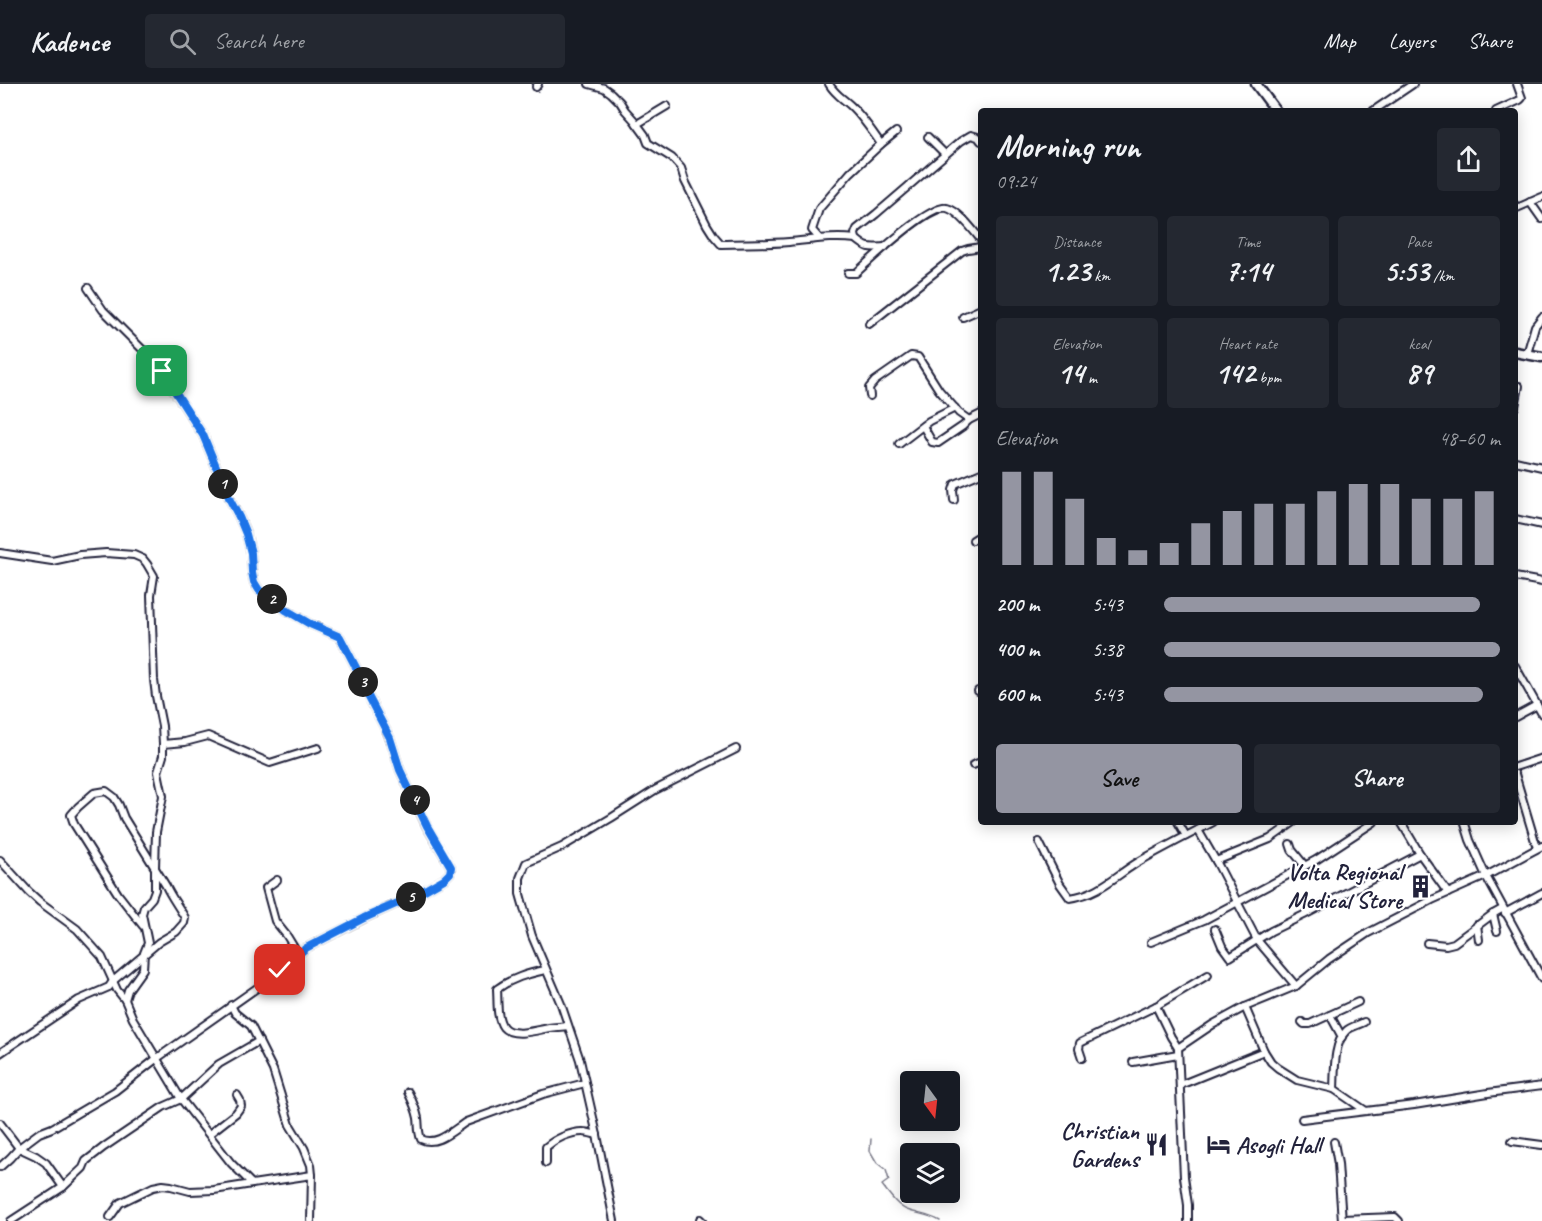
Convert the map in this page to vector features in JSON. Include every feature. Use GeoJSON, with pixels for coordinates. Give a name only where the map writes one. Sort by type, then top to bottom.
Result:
{"type":"FeatureCollection","features":[{"type":"Feature","properties":{"kind":"main road"},"geometry":{"type":"LineString","coordinates":[[1256,84],[1274,108]]}},
{"type":"Feature","properties":{"kind":"main road"},"geometry":{"type":"LineString","coordinates":[[1518,352],[1542,357]]}},
{"type":"Feature","properties":{"kind":"street"},"geometry":{"type":"LineString","coordinates":[[589,84],[604,88],[620,102],[648,143],[672,158],[681,168],[707,225],[721,244],[782,243],[842,237],[856,239],[868,248],[885,247]]}},
{"type":"Feature","properties":{"kind":"street"},"geometry":{"type":"LineString","coordinates":[[829,84],[834,93],[851,105],[880,144]]}},
{"type":"Feature","properties":{"kind":"street"},"geometry":{"type":"LineString","coordinates":[[1377,108],[1413,84]]}},
{"type":"Feature","properties":{"kind":"street"},"geometry":{"type":"LineString","coordinates":[[1503,108],[1522,98],[1517,84]]}},
{"type":"Feature","properties":{"kind":"street"},"geometry":{"type":"LineString","coordinates":[[637,124],[667,106]]}},
{"type":"Feature","properties":{"kind":"street"},"geometry":{"type":"LineString","coordinates":[[819,238],[812,230],[819,209],[850,173],[896,132]]}},
{"type":"Feature","properties":{"kind":"street"},"geometry":{"type":"LineString","coordinates":[[856,239],[857,229],[945,154],[971,135],[978,137]]}},
{"type":"Feature","properties":{"kind":"street"},"geometry":{"type":"LineString","coordinates":[[928,137],[945,154]]}},
{"type":"Feature","properties":{"kind":"street"},"geometry":{"type":"LineString","coordinates":[[1518,207],[1542,197]]}},
{"type":"Feature","properties":{"kind":"street"},"geometry":{"type":"LineString","coordinates":[[1530,202],[1542,219]]}},
{"type":"Feature","properties":{"kind":"street"},"geometry":{"type":"LineString","coordinates":[[848,273],[856,273],[918,220],[935,209],[950,208],[978,237]]}},
{"type":"Feature","properties":{"kind":"street"},"geometry":{"type":"LineString","coordinates":[[869,324],[962,251],[978,247]]}},
{"type":"Feature","properties":{"kind":"street"},"geometry":{"type":"LineString","coordinates":[[0,1167],[39,1134],[115,1091],[156,1059],[264,983],[306,948],[364,918],[416,895],[444,879],[450,873],[451,867],[427,826],[400,770],[390,738],[340,637],[302,620],[259,590],[254,582],[251,553],[246,534],[203,435],[152,355],[136,344],[103,310],[88,288]]}},
{"type":"Feature","properties":{"kind":"street"},"geometry":{"type":"LineString","coordinates":[[963,317],[978,310]]}},
{"type":"Feature","properties":{"kind":"street"},"geometry":{"type":"LineString","coordinates":[[1527,354],[1535,326],[1542,317]]}},
{"type":"Feature","properties":{"kind":"street"},"geometry":{"type":"LineString","coordinates":[[870,396],[869,388],[875,381],[911,356],[918,357],[939,390],[959,413],[969,420]]}},
{"type":"Feature","properties":{"kind":"street"},"geometry":{"type":"LineString","coordinates":[[1518,394],[1520,386]]}},
{"type":"Feature","properties":{"kind":"street"},"geometry":{"type":"LineString","coordinates":[[899,444],[929,421],[956,408]]}},
{"type":"Feature","properties":{"kind":"street"},"geometry":{"type":"LineString","coordinates":[[923,426],[932,442],[938,443],[978,416]]}},
{"type":"Feature","properties":{"kind":"street"},"geometry":{"type":"LineString","coordinates":[[1518,462],[1542,467]]}},
{"type":"Feature","properties":{"kind":"street"},"geometry":{"type":"LineString","coordinates":[[954,500],[955,484],[978,474]]}},
{"type":"Feature","properties":{"kind":"street"},"geometry":{"type":"LineString","coordinates":[[1518,520],[1542,525]]}},
{"type":"Feature","properties":{"kind":"street"},"geometry":{"type":"LineString","coordinates":[[973,540],[978,537]]}},
{"type":"Feature","properties":{"kind":"street"},"geometry":{"type":"LineString","coordinates":[[0,553],[52,561],[80,555],[128,554],[139,557],[147,564],[154,576],[151,595],[154,680],[163,744],[163,756],[158,772],[163,796],[156,832],[155,890],[142,914],[148,943],[144,954],[143,969],[128,990],[125,1000]]}},
{"type":"Feature","properties":{"kind":"street"},"geometry":{"type":"LineString","coordinates":[[1518,578],[1542,582]]}},
{"type":"Feature","properties":{"kind":"street"},"geometry":{"type":"LineString","coordinates":[[1518,671],[1542,714]]}},
{"type":"Feature","properties":{"kind":"street"},"geometry":{"type":"LineString","coordinates":[[1518,715],[1537,705]]}},
{"type":"Feature","properties":{"kind":"street"},"geometry":{"type":"LineString","coordinates":[[163,744],[185,742],[208,736],[270,763],[318,748]]}},
{"type":"Feature","properties":{"kind":"street"},"geometry":{"type":"LineString","coordinates":[[614,1221],[580,1060],[561,1005],[532,936],[520,894],[520,878],[526,863],[562,847],[655,790],[736,749]]}},
{"type":"Feature","properties":{"kind":"street"},"geometry":{"type":"LineString","coordinates":[[1518,766],[1542,758]]}},
{"type":"Feature","properties":{"kind":"street"},"geometry":{"type":"LineString","coordinates":[[973,765],[978,763]]}},
{"type":"Feature","properties":{"kind":"street"},"geometry":{"type":"LineString","coordinates":[[1133,1062],[1178,1051],[1212,1025],[1245,1007],[1296,986],[1329,959],[1368,933],[1540,847],[1518,783]]}},
{"type":"Feature","properties":{"kind":"street"},"geometry":{"type":"LineString","coordinates":[[0,1053],[79,1000],[109,987],[144,954],[176,932],[184,923],[185,918],[124,818],[114,797],[106,791],[94,792],[71,815],[74,824],[118,894],[144,928]]}},
{"type":"Feature","properties":{"kind":"street"},"geometry":{"type":"LineString","coordinates":[[1180,825],[1186,836]]}},
{"type":"Feature","properties":{"kind":"street"},"geometry":{"type":"LineString","coordinates":[[1039,842],[1060,884],[1070,898],[1082,896],[1107,885],[1134,865],[1207,825]]}},
{"type":"Feature","properties":{"kind":"street"},"geometry":{"type":"LineString","coordinates":[[1216,861],[1269,839],[1288,825]]}},
{"type":"Feature","properties":{"kind":"street"},"geometry":{"type":"LineString","coordinates":[[1151,942],[1204,920],[1305,866],[1370,825]]}},
{"type":"Feature","properties":{"kind":"street"},"geometry":{"type":"LineString","coordinates":[[1403,825],[1448,893]]}},
{"type":"Feature","properties":{"kind":"street"},"geometry":{"type":"LineString","coordinates":[[1465,825],[1486,876],[1542,979]]}},
{"type":"Feature","properties":{"kind":"street"},"geometry":{"type":"LineString","coordinates":[[1198,830],[1257,940],[1296,986]]}},
{"type":"Feature","properties":{"kind":"street"},"geometry":{"type":"LineString","coordinates":[[1290,844],[1305,866]]}},
{"type":"Feature","properties":{"kind":"street"},"geometry":{"type":"LineString","coordinates":[[1215,929],[1222,946],[1230,957],[1280,926],[1420,854]]}},
{"type":"Feature","properties":{"kind":"street"},"geometry":{"type":"LineString","coordinates":[[0,860],[33,896],[77,929],[102,957],[133,1019],[181,1099],[231,1162],[252,1184]]}},
{"type":"Feature","properties":{"kind":"street"},"geometry":{"type":"LineString","coordinates":[[277,880],[266,888],[268,900],[275,921],[298,954]]}},
{"type":"Feature","properties":{"kind":"street"},"geometry":{"type":"LineString","coordinates":[[1427,943],[1446,945],[1454,943],[1493,914],[1542,893]]}},
{"type":"Feature","properties":{"kind":"street"},"geometry":{"type":"LineString","coordinates":[[1493,914],[1497,931]]}},
{"type":"Feature","properties":{"kind":"street"},"geometry":{"type":"LineString","coordinates":[[1477,926],[1479,940]]}},
{"type":"Feature","properties":{"kind":"street"},"geometry":{"type":"LineString","coordinates":[[545,970],[526,974],[497,989],[499,1017],[503,1027],[508,1031],[530,1033],[568,1026]]}},
{"type":"Feature","properties":{"kind":"street"},"geometry":{"type":"LineString","coordinates":[[1082,1058],[1080,1043],[1156,1006],[1208,975]]}},
{"type":"Feature","properties":{"kind":"street"},"geometry":{"type":"LineString","coordinates":[[1302,1022],[1310,1024],[1358,1002]]}},
{"type":"Feature","properties":{"kind":"street"},"geometry":{"type":"LineString","coordinates":[[231,1005],[235,1013],[251,1026],[273,1070],[290,1125],[311,1165],[311,1221]]}},
{"type":"Feature","properties":{"kind":"street"},"geometry":{"type":"LineString","coordinates":[[1156,1006],[1178,1051],[1188,1221]]}},
{"type":"Feature","properties":{"kind":"street"},"geometry":{"type":"LineString","coordinates":[[1245,1007],[1271,1062],[1297,1080],[1334,1089],[1366,1111]]}},
{"type":"Feature","properties":{"kind":"street"},"geometry":{"type":"LineString","coordinates":[[1330,1015],[1342,1037]]}},
{"type":"Feature","properties":{"kind":"street"},"geometry":{"type":"LineString","coordinates":[[1334,1089],[1335,1060],[1342,1037],[1348,1029],[1364,1022]]}},
{"type":"Feature","properties":{"kind":"street"},"geometry":{"type":"LineString","coordinates":[[11,1221],[63,1187],[86,1161],[104,1147],[163,1107],[181,1099],[219,1064],[258,1041]]}},
{"type":"Feature","properties":{"kind":"street"},"geometry":{"type":"LineString","coordinates":[[1180,1085],[1264,1051]]}},
{"type":"Feature","properties":{"kind":"street"},"geometry":{"type":"LineString","coordinates":[[408,1092],[418,1119],[418,1133],[421,1139],[430,1142],[453,1133],[466,1122],[585,1083]]}},
{"type":"Feature","properties":{"kind":"street"},"geometry":{"type":"LineString","coordinates":[[1302,1119],[1542,1086]]}},
{"type":"Feature","properties":{"kind":"street"},"geometry":{"type":"LineString","coordinates":[[209,1134],[241,1107],[237,1095]]}},
{"type":"Feature","properties":{"kind":"street"},"geometry":{"type":"LineString","coordinates":[[0,1123],[20,1148],[46,1163],[63,1187]]}},
{"type":"Feature","properties":{"kind":"street"},"geometry":{"type":"LineString","coordinates":[[546,1163],[546,1147],[551,1142],[572,1133],[597,1135]]}},
{"type":"Feature","properties":{"kind":"street"},"geometry":{"type":"LineString","coordinates":[[1512,1141],[1542,1145]]}},
{"type":"Feature","properties":{"kind":"street"},"geometry":{"type":"LineString","coordinates":[[1334,1142],[1342,1220],[1395,1217],[1399,1221]]}},
{"type":"Feature","properties":{"kind":"street"},"geometry":{"type":"LineString","coordinates":[[110,1217],[120,1203],[153,1187],[163,1185],[190,1191],[214,1190],[312,1175]]}},
{"type":"Feature","properties":{"kind":"waterway"},"geometry":{"type":"LineString","coordinates":[[871,1139],[870,1151],[877,1163],[886,1170],[889,1180],[882,1185],[890,1196],[903,1208],[940,1221]]}},
{"type":"Feature","properties":{"kind":"place","name":"Volta Regional Medical Store"},"geometry":{"type":"Point","coordinates":[1420,886]}},
{"type":"Feature","properties":{"kind":"place","name":"Christian Gardens"},"geometry":{"type":"Point","coordinates":[1157,1145]}},
{"type":"Feature","properties":{"kind":"place","name":"Asogli Hall"},"geometry":{"type":"Point","coordinates":[1218,1145]}},
{"type":"Feature","properties":{"kind":"route"},"geometry":{"type":"LineString","coordinates":[[162,371],[203,435],[239,517],[251,553],[254,582],[259,590],[286,610],[340,637],[390,738],[400,770],[427,826],[451,867],[450,873],[444,879],[306,948],[280,970]]}}]}
